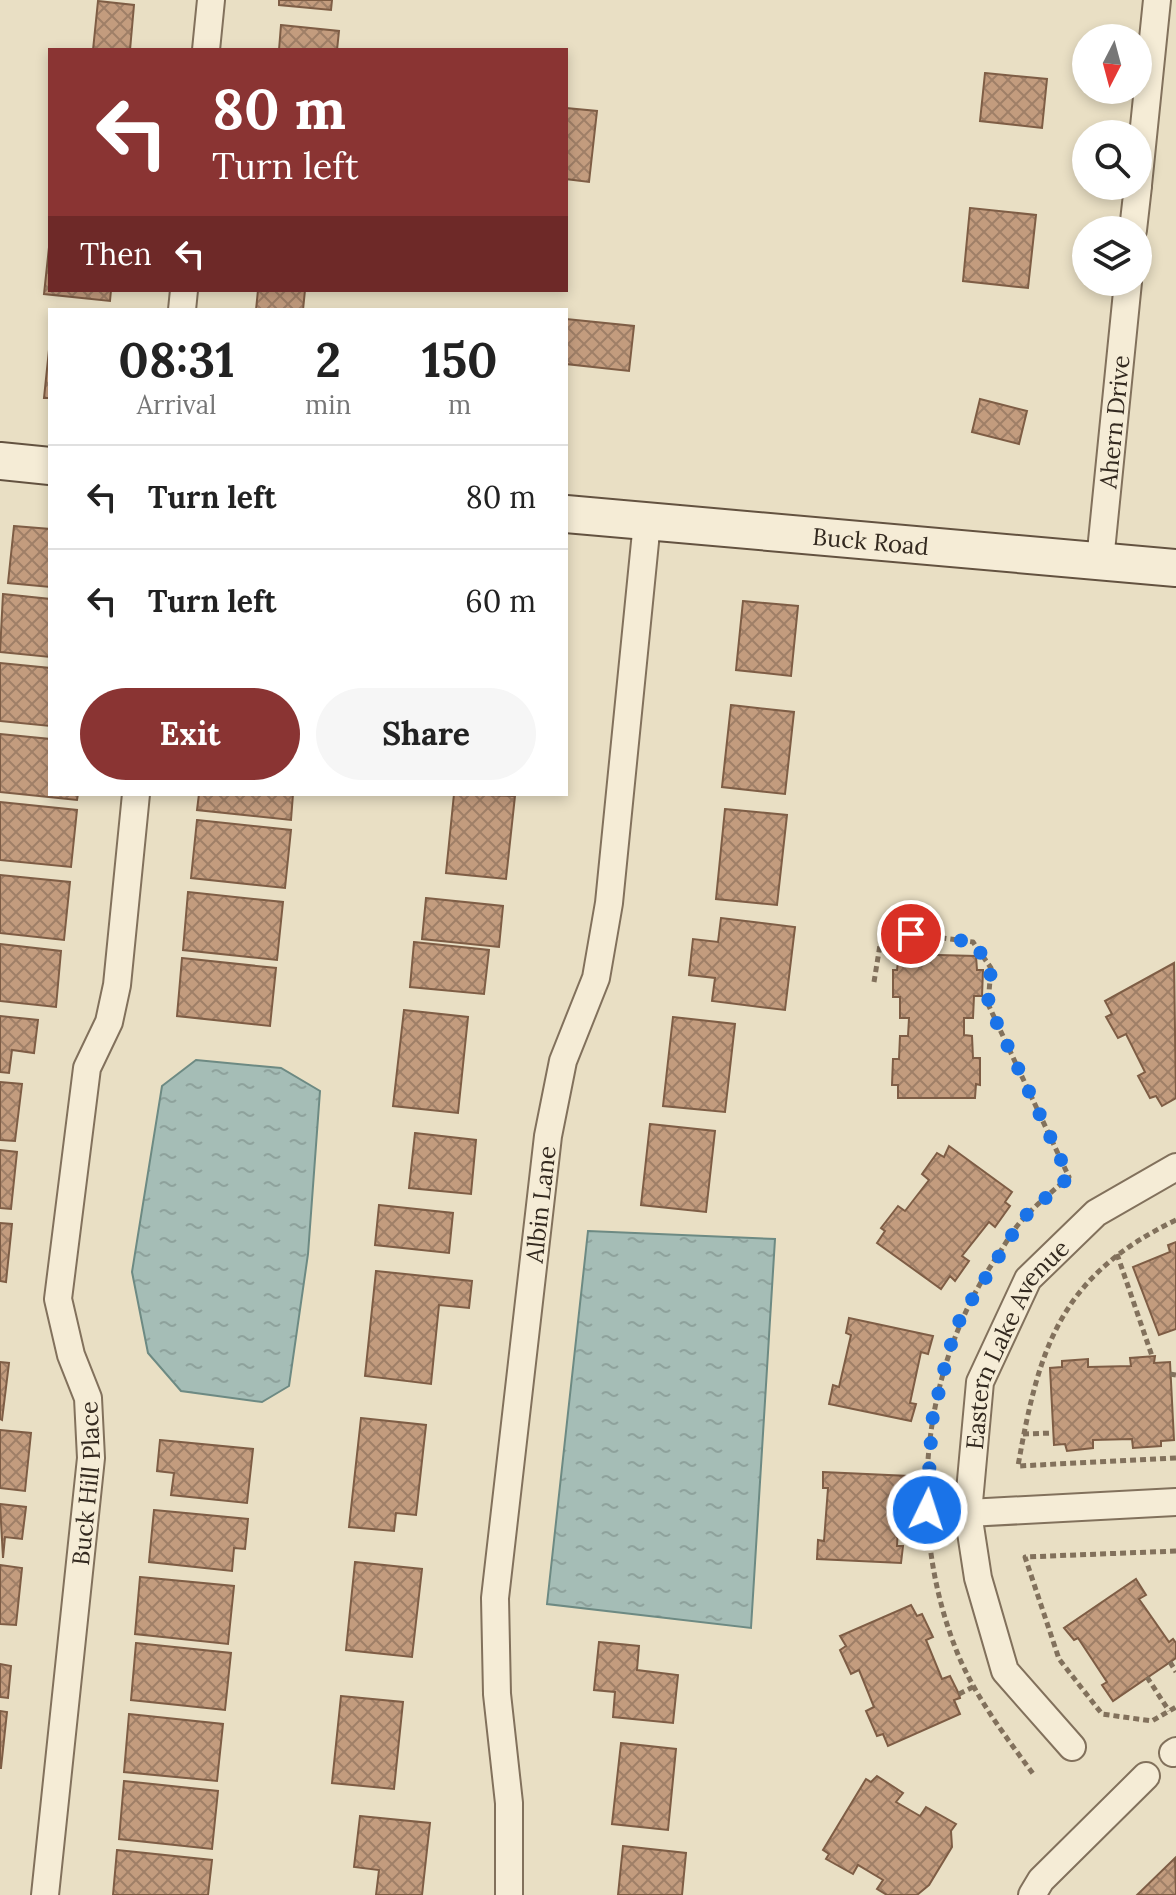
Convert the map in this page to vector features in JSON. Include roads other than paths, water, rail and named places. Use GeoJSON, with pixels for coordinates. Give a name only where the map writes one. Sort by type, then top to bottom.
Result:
{"type":"FeatureCollection","features":[{"type":"Feature","properties":{"kind":"street"},"geometry":{"type":"LineString","coordinates":[[206,48],[211,0]]}},
{"type":"Feature","properties":{"kind":"street"},"geometry":{"type":"LineString","coordinates":[[1145,120],[1157,0]]}},
{"type":"Feature","properties":{"kind":"street","name":"Ahern Drive"},"geometry":{"type":"LineString","coordinates":[[1100,561],[1127,296]]}},
{"type":"Feature","properties":{"kind":"street"},"geometry":{"type":"LineString","coordinates":[[0,461],[48,466]]}},
{"type":"Feature","properties":{"kind":"street","name":"Buck Road"},"geometry":{"type":"LineString","coordinates":[[568,514],[1176,568]]}},
{"type":"Feature","properties":{"kind":"street","name":"Albin Lane"},"geometry":{"type":"LineString","coordinates":[[509,1895],[509,1803],[497,1694],[495,1598],[548,1136],[563,1061],[596,978],[609,903],[647,522]]}},
{"type":"Feature","properties":{"kind":"street","name":"Buck Hill Place"},"geometry":{"type":"LineString","coordinates":[[45,1895],[91,1458],[88,1398],[71,1355],[58,1299],[87,1068],[109,1022],[117,985],[136,796]]}},
{"type":"Feature","properties":{"kind":"street","name":"Eastern Lake Avenue"},"geometry":{"type":"LineString","coordinates":[[1072,1747],[1005,1671],[978,1578],[968,1513],[980,1382],[1028,1279],[1096,1213],[1176,1167]]}},
{"type":"Feature","properties":{"kind":"street"},"geometry":{"type":"LineString","coordinates":[[968,1513],[1176,1502]]}},
{"type":"Feature","properties":{"kind":"street"},"geometry":{"type":"LineString","coordinates":[[1032,1895],[1041,1880],[1146,1776]]}},
{"type":"Feature","properties":{"kind":"water"},"geometry":{"type":"Polygon","coordinates":[[[196,1060],[281,1068],[320,1091],[308,1254],[289,1386],[262,1402],[181,1391],[148,1353],[132,1272],[162,1086],[196,1060]]]}},
{"type":"Feature","properties":{"kind":"water"},"geometry":{"type":"Polygon","coordinates":[[[588,1231],[775,1239],[751,1628],[547,1604],[588,1231]]]}}]}
